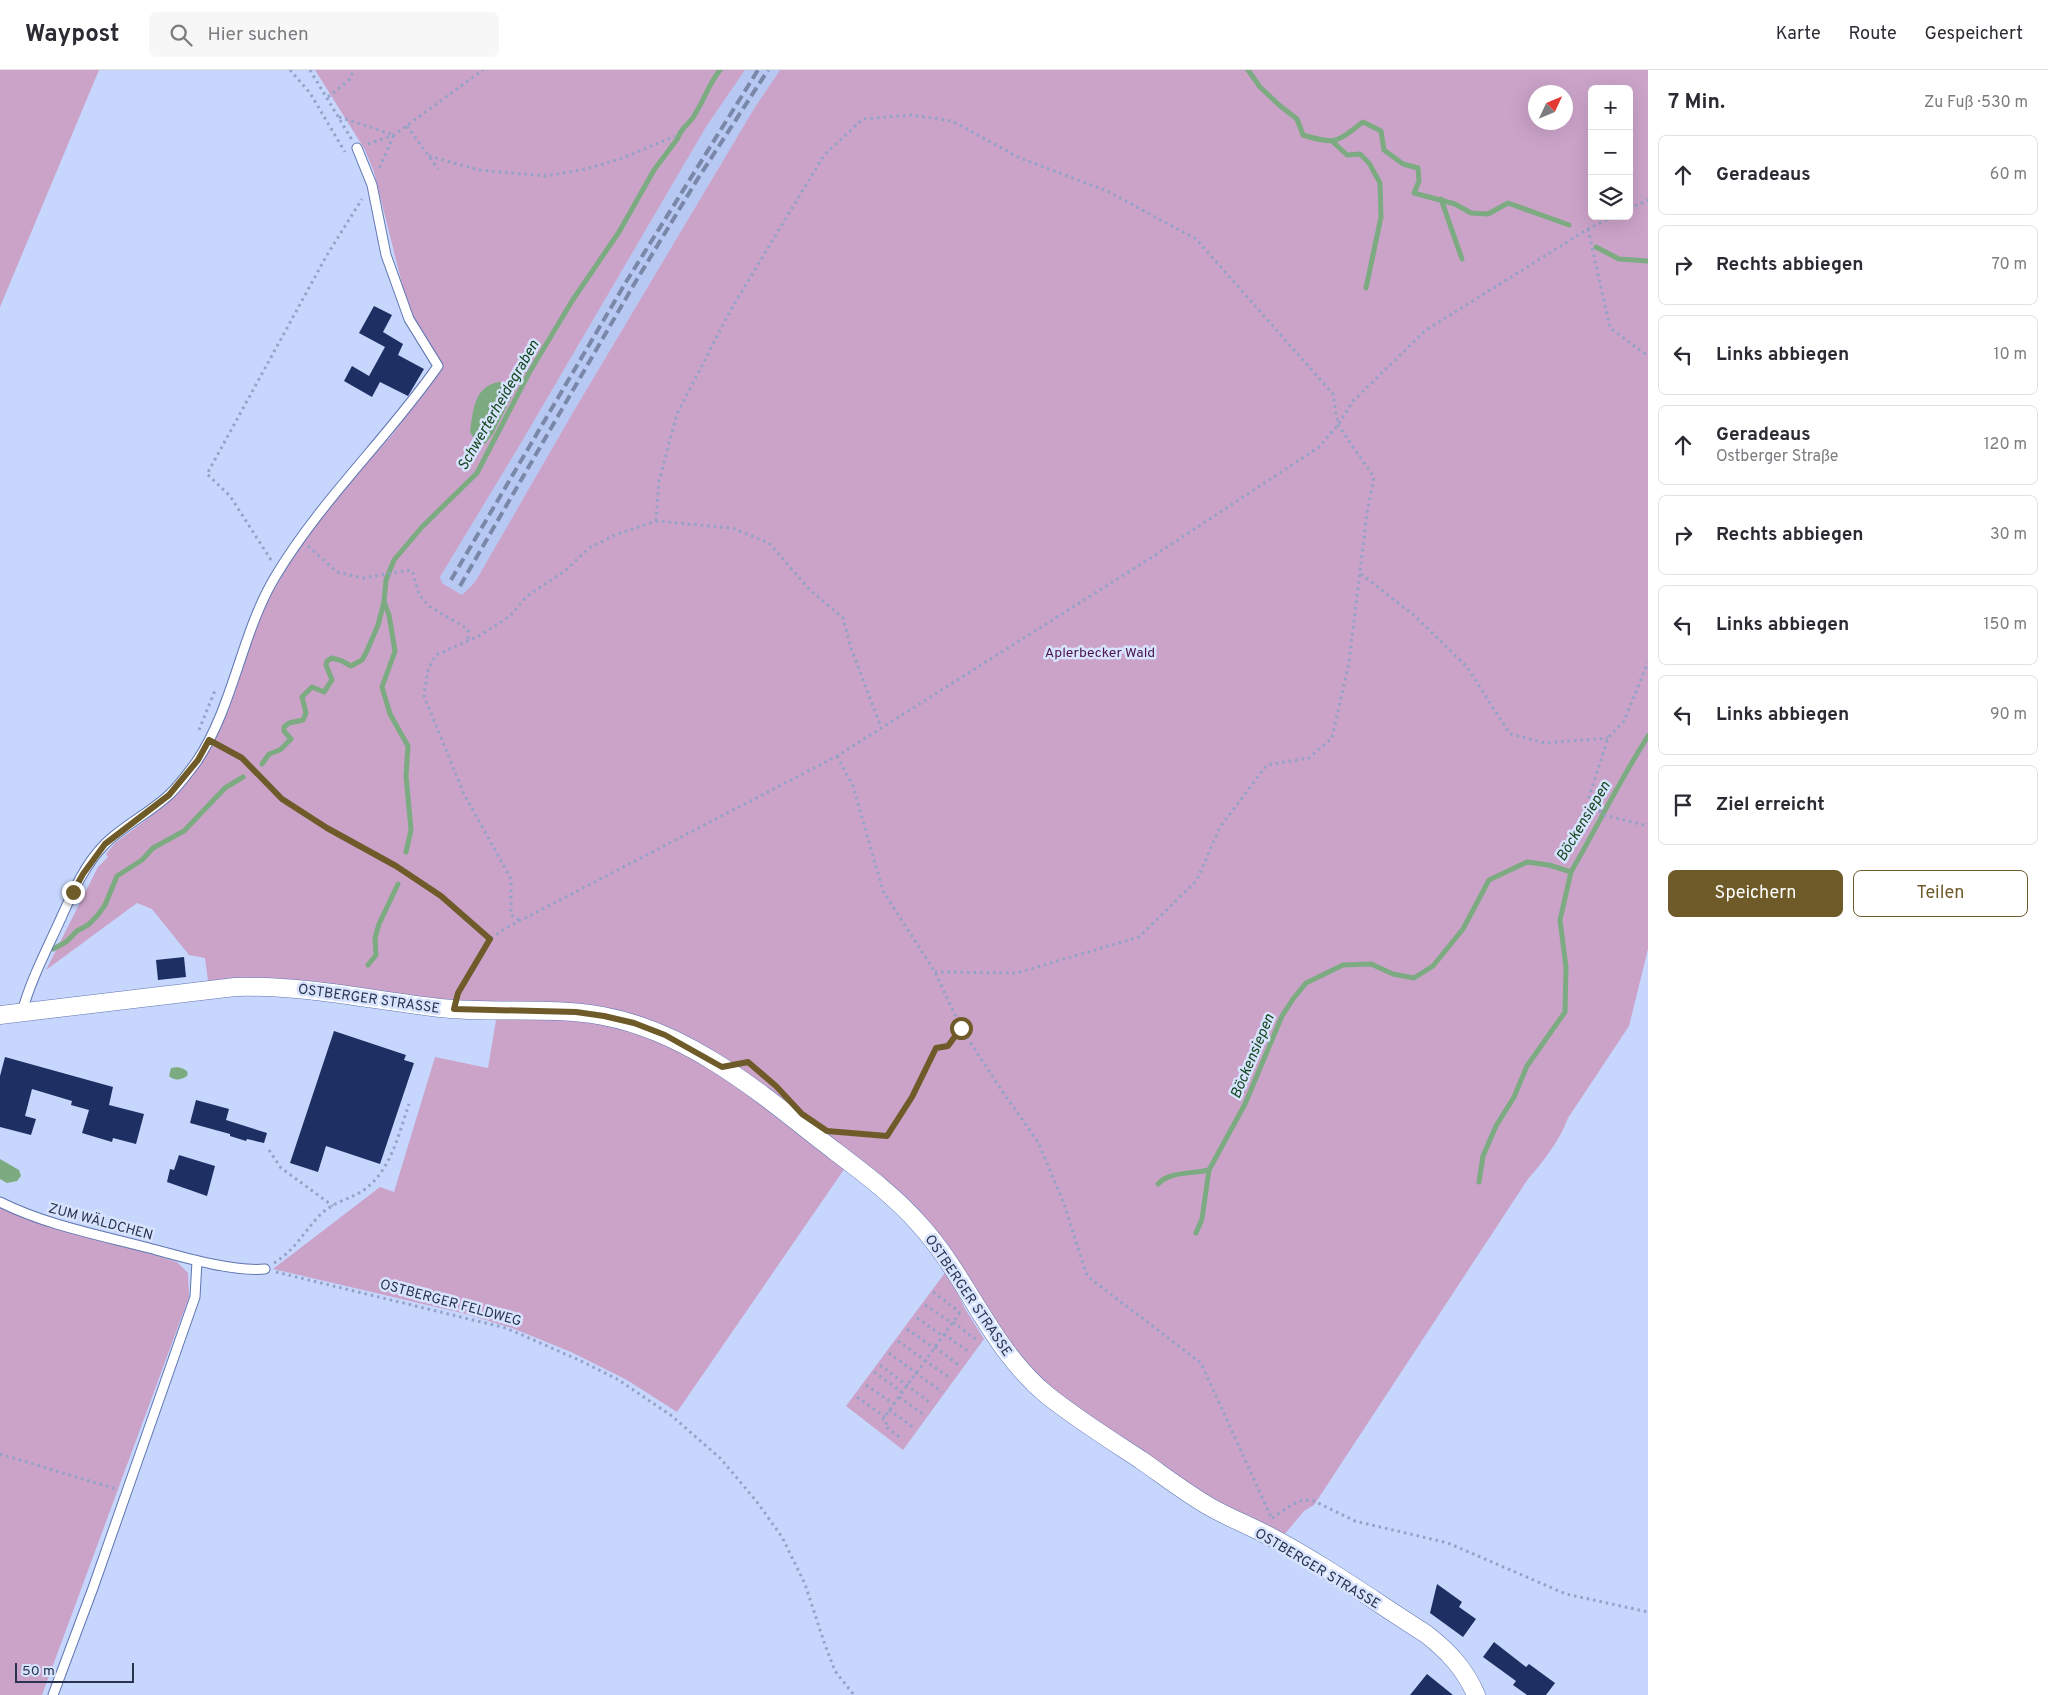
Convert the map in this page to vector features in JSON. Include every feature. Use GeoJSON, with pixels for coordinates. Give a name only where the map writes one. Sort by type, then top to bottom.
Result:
{"type":"FeatureCollection","features":[{"type":"Feature","properties":{"kind":"street","name":"OSTBERGER STRASSE"},"geometry":{"type":"LineString","coordinates":[[0,1015],[235,987],[272,986],[454,1009],[576,1012],[634,1023],[665,1035],[758,1090],[874,1181],[900,1204],[938,1247],[966,1305],[1019,1368],[1046,1394],[1208,1506],[1270,1526],[1432,1639],[1446,1649],[1460,1666],[1476,1695]]}},
{"type":"Feature","properties":{"kind":"lane"},"geometry":{"type":"LineString","coordinates":[[22,1012],[30,986],[73,892],[91,862],[105,844],[169,795],[198,760],[209,740],[236,676],[256,618],[274,578],[300,539],[333,496],[421,390],[438,366],[409,319],[386,255],[372,188],[357,148]]}},
{"type":"Feature","properties":{"kind":"lane","name":"ZUM WÄLDCHEN"},"geometry":{"type":"LineString","coordinates":[[0,1202],[41,1219],[197,1260]]}},
{"type":"Feature","properties":{"kind":"lane"},"geometry":{"type":"LineString","coordinates":[[53,1695],[195,1297],[197,1260],[254,1270],[265,1269]]}},
{"type":"Feature","properties":{"kind":"path"},"geometry":{"type":"LineString","coordinates":[[290,70],[310,93],[340,141],[347,157]]}},
{"type":"Feature","properties":{"kind":"path"},"geometry":{"type":"LineString","coordinates":[[310,70],[357,148],[394,135],[483,70]]}},
{"type":"Feature","properties":{"kind":"path"},"geometry":{"type":"LineString","coordinates":[[328,97],[349,80],[354,70]]}},
{"type":"Feature","properties":{"kind":"path"},"geometry":{"type":"LineString","coordinates":[[656,521],[659,481],[677,414],[730,311],[824,155],[862,119],[912,115],[952,121],[1020,158],[1107,191],[1196,239],[1333,394],[1338,425],[1374,478],[1349,662],[1332,738],[1309,758],[1268,765],[1220,826],[1197,880],[1139,937],[1017,973],[935,972]]}},
{"type":"Feature","properties":{"kind":"path"},"geometry":{"type":"LineString","coordinates":[[339,117],[394,135]]}},
{"type":"Feature","properties":{"kind":"path"},"geometry":{"type":"LineString","coordinates":[[407,126],[438,169]]}},
{"type":"Feature","properties":{"kind":"path"},"geometry":{"type":"LineString","coordinates":[[268,569],[272,560],[230,496],[208,474],[327,255],[364,196],[372,188],[394,135]]}},
{"type":"Feature","properties":{"kind":"path"},"geometry":{"type":"LineString","coordinates":[[428,156],[479,170],[546,176],[586,169],[623,158],[675,136]]}},
{"type":"Feature","properties":{"kind":"path"},"geometry":{"type":"LineString","coordinates":[[1633,207],[1648,200]]}},
{"type":"Feature","properties":{"kind":"path"},"geometry":{"type":"LineString","coordinates":[[454,1009],[458,993],[490,939],[519,920],[837,756],[1149,559],[1319,447],[1338,425],[1352,401],[1426,330],[1588,229],[1606,220]]}},
{"type":"Feature","properties":{"kind":"path"},"geometry":{"type":"LineString","coordinates":[[1588,229],[1610,328],[1648,356]]}},
{"type":"Feature","properties":{"kind":"path"},"geometry":{"type":"LineString","coordinates":[[519,920],[511,915],[511,879],[464,794],[424,696],[428,668],[436,655],[480,636],[510,616],[527,596],[566,570],[589,548],[615,535],[656,521],[732,528],[769,543],[810,590],[843,618],[851,648],[881,728]]}},
{"type":"Feature","properties":{"kind":"path"},"geometry":{"type":"LineString","coordinates":[[300,539],[337,572],[363,578],[410,570],[413,572],[419,595],[430,607],[468,629],[468,640]]}},
{"type":"Feature","properties":{"kind":"path"},"geometry":{"type":"LineString","coordinates":[[1361,574],[1414,616],[1467,667],[1510,734],[1545,743],[1608,738]]}},
{"type":"Feature","properties":{"kind":"path"},"geometry":{"type":"LineString","coordinates":[[1644,825],[1604,815],[1588,800],[1608,738],[1624,722],[1648,662]]}},
{"type":"Feature","properties":{"kind":"path"},"geometry":{"type":"LineString","coordinates":[[219,682],[199,730],[209,740],[242,758],[282,799],[327,828],[396,866],[441,896],[490,939]]}},
{"type":"Feature","properties":{"kind":"path"},"geometry":{"type":"LineString","coordinates":[[837,756],[853,786],[883,891],[935,972],[961,1028],[1038,1142],[1063,1200],[1087,1276],[1201,1363],[1270,1526],[1292,1505],[1302,1500],[1314,1501],[1355,1521],[1448,1543],[1566,1594],[1648,1612]]}},
{"type":"Feature","properties":{"kind":"path"},"geometry":{"type":"LineString","coordinates":[[827,1131],[887,1136],[912,1097],[936,1048],[948,1046],[961,1028]]}},
{"type":"Feature","properties":{"kind":"path"},"geometry":{"type":"LineString","coordinates":[[265,1269],[293,1249],[320,1214],[345,1198],[358,1193],[382,1173],[393,1151],[410,1104]]}},
{"type":"Feature","properties":{"kind":"path"},"geometry":{"type":"LineString","coordinates":[[269,1150],[281,1168],[333,1206]]}},
{"type":"Feature","properties":{"kind":"path","name":"OSTBERGER FELDWEG"},"geometry":{"type":"LineString","coordinates":[[265,1269],[506,1328],[617,1378],[672,1416],[722,1459],[757,1502],[782,1537],[805,1584],[835,1671],[854,1695]]}},
{"type":"Feature","properties":{"kind":"path"},"geometry":{"type":"LineString","coordinates":[[884,1417],[966,1305],[933,1292]]}},
{"type":"Feature","properties":{"kind":"path"},"geometry":{"type":"LineString","coordinates":[[925,1305],[977,1340]]}},
{"type":"Feature","properties":{"kind":"path"},"geometry":{"type":"LineString","coordinates":[[917,1318],[970,1353]]}},
{"type":"Feature","properties":{"kind":"path"},"geometry":{"type":"LineString","coordinates":[[907,1329],[960,1366]]}},
{"type":"Feature","properties":{"kind":"path"},"geometry":{"type":"LineString","coordinates":[[898,1340],[951,1379]]}},
{"type":"Feature","properties":{"kind":"path"},"geometry":{"type":"LineString","coordinates":[[889,1353],[942,1392]]}},
{"type":"Feature","properties":{"kind":"path"},"geometry":{"type":"LineString","coordinates":[[880,1365],[930,1402]]}},
{"type":"Feature","properties":{"kind":"path"},"geometry":{"type":"LineString","coordinates":[[874,1372],[902,1392]]}},
{"type":"Feature","properties":{"kind":"path"},"geometry":{"type":"LineString","coordinates":[[866,1385],[894,1404]]}},
{"type":"Feature","properties":{"kind":"path"},"geometry":{"type":"LineString","coordinates":[[856,1397],[884,1417],[883,1419],[888,1422],[885,1426],[899,1437]]}},
{"type":"Feature","properties":{"kind":"path"},"geometry":{"type":"LineString","coordinates":[[899,1397],[924,1415]]}},
{"type":"Feature","properties":{"kind":"path"},"geometry":{"type":"LineString","coordinates":[[889,1410],[914,1428]]}},
{"type":"Feature","properties":{"kind":"path"},"geometry":{"type":"LineString","coordinates":[[0,1454],[126,1492]]}},
{"type":"Feature","properties":{"kind":"shaded area"},"geometry":{"type":"Polygon","coordinates":[[[745,70],[780,70],[755,107],[572,414],[475,582],[462,595],[442,583],[440,577],[521,443],[706,127],[745,70]]]}},
{"type":"Feature","properties":{"kind":"green space"},"geometry":{"type":"Polygon","coordinates":[[[0,70],[99,70],[0,307],[0,70]]]}},
{"type":"Feature","properties":{"kind":"green space","name":"Aplerbecker Wald"},"geometry":{"type":"Polygon","coordinates":[[[315,70],[745,70],[706,127],[521,443],[440,577],[442,583],[462,595],[475,582],[572,414],[755,107],[780,70],[1648,70],[1648,949],[1629,1026],[1568,1118],[1551,1150],[1528,1179],[1314,1505],[1304,1511],[1284,1535],[1210,1504],[1021,1367],[922,1223],[665,1032],[498,1009],[208,981],[205,958],[189,955],[152,909],[137,903],[46,970],[98,867],[108,857],[106,854],[115,843],[150,817],[172,796],[201,760],[267,602],[302,540],[336,497],[392,435],[437,372],[411,320],[374,172],[365,150],[315,70]]]}},
{"type":"Feature","properties":{"kind":"green space"},"geometry":{"type":"Polygon","coordinates":[[[497,1014],[602,1018],[720,1068],[845,1168],[677,1412],[627,1380],[571,1352],[512,1328],[466,1314],[273,1269],[380,1187],[394,1192],[435,1057],[488,1068],[497,1014]]]}},
{"type":"Feature","properties":{"kind":"green space"},"geometry":{"type":"Polygon","coordinates":[[[0,1207],[177,1262],[188,1273],[189,1297],[42,1695],[0,1695],[0,1207]]]}},
{"type":"Feature","properties":{"kind":"green space"},"geometry":{"type":"Polygon","coordinates":[[[947,1270],[964,1307],[984,1339],[903,1450],[846,1406],[947,1270]]]}},
{"type":"Feature","properties":{"kind":"water"},"geometry":{"type":"Polygon","coordinates":[[[500,382],[508,385],[511,391],[511,398],[493,434],[485,444],[475,440],[470,432],[474,408],[476,400],[485,388],[500,382]]]}},
{"type":"Feature","properties":{"kind":"water"},"geometry":{"type":"Polygon","coordinates":[[[177,1067],[186,1071],[187,1076],[173,1079],[169,1076],[171,1068],[177,1067]]]}},
{"type":"Feature","properties":{"kind":"water"},"geometry":{"type":"Polygon","coordinates":[[[0,1159],[19,1170],[21,1176],[17,1181],[7,1183],[0,1179],[0,1159]]]}},
{"type":"Feature","properties":{"kind":"building"},"geometry":{"type":"Polygon","coordinates":[[[374,306],[392,315],[383,332],[403,344],[398,355],[424,369],[408,396],[380,382],[372,397],[344,381],[352,366],[369,376],[385,347],[359,333],[374,306]]]}},
{"type":"Feature","properties":{"kind":"building"},"geometry":{"type":"Polygon","coordinates":[[[184,957],[186,977],[158,980],[156,960],[184,957]]]}},
{"type":"Feature","properties":{"kind":"building"},"geometry":{"type":"Polygon","coordinates":[[[334,1031],[406,1055],[404,1060],[414,1063],[380,1164],[326,1146],[318,1172],[290,1163],[334,1031]]]}},
{"type":"Feature","properties":{"kind":"building"},"geometry":{"type":"Polygon","coordinates":[[[5,1057],[113,1087],[109,1105],[144,1114],[136,1144],[113,1138],[112,1142],[82,1133],[89,1110],[71,1105],[72,1101],[32,1089],[25,1116],[36,1119],[31,1135],[0,1127],[0,1076],[5,1057]]]}},
{"type":"Feature","properties":{"kind":"building"},"geometry":{"type":"Polygon","coordinates":[[[196,1100],[229,1109],[226,1120],[267,1133],[264,1143],[247,1139],[246,1141],[230,1136],[230,1134],[190,1123],[196,1100]]]}},
{"type":"Feature","properties":{"kind":"building"},"geometry":{"type":"Polygon","coordinates":[[[179,1155],[215,1166],[207,1196],[167,1182],[170,1169],[174,1170],[179,1155]]]}},
{"type":"Feature","properties":{"kind":"building"},"geometry":{"type":"Polygon","coordinates":[[[1437,1584],[1462,1602],[1459,1607],[1476,1619],[1463,1637],[1430,1613],[1437,1584]]]}},
{"type":"Feature","properties":{"kind":"building"},"geometry":{"type":"Polygon","coordinates":[[[1494,1642],[1526,1667],[1529,1664],[1555,1683],[1546,1695],[1527,1695],[1513,1685],[1516,1681],[1483,1657],[1494,1642]]]}},
{"type":"Feature","properties":{"kind":"building"},"geometry":{"type":"Polygon","coordinates":[[[1427,1674],[1453,1695],[1410,1695],[1427,1674]]]}},
{"type":"Feature","properties":{"kind":"waterway","name":"Schwerterheidegraben"},"geometry":{"type":"LineString","coordinates":[[262,764],[269,754],[280,750],[291,739],[284,731],[284,727],[289,723],[303,720],[306,713],[302,697],[312,687],[324,692],[332,680],[326,665],[327,661],[332,658],[351,666],[362,660],[378,625],[384,602],[386,580],[394,560],[422,527],[477,473],[529,373],[572,301],[619,232],[654,170],[692,119],[720,70]]}},
{"type":"Feature","properties":{"kind":"waterway","name":"Böckensiepen"},"geometry":{"type":"LineString","coordinates":[[1248,70],[1260,87],[1297,119],[1303,135],[1323,140],[1335,140],[1341,138],[1363,122],[1381,131],[1384,150],[1403,164],[1418,168],[1419,181],[1414,193],[1455,204],[1471,213],[1488,214],[1508,203],[1569,225]]}},
{"type":"Feature","properties":{"kind":"waterway"},"geometry":{"type":"LineString","coordinates":[[1332,141],[1347,155],[1360,154],[1369,163],[1380,183],[1381,217],[1366,288]]}},
{"type":"Feature","properties":{"kind":"waterway"},"geometry":{"type":"LineString","coordinates":[[1441,199],[1462,259]]}},
{"type":"Feature","properties":{"kind":"waterway","name":"Böckensiepen"},"geometry":{"type":"LineString","coordinates":[[1596,247],[1619,259],[1648,261]]}},
{"type":"Feature","properties":{"kind":"waterway"},"geometry":{"type":"LineString","coordinates":[[384,602],[389,615],[395,651],[382,687],[390,714],[408,746],[406,776],[411,830],[406,852]]}},
{"type":"Feature","properties":{"kind":"waterway","name":"Böckensiepen"},"geometry":{"type":"LineString","coordinates":[[1196,1233],[1202,1219],[1209,1170],[1245,1104],[1282,1016],[1306,983],[1343,965],[1371,964],[1393,974],[1414,978],[1433,966],[1463,929],[1489,880],[1527,862],[1549,865],[1571,872],[1648,736]]}},
{"type":"Feature","properties":{"kind":"waterway","name":"Schwerterheidegraben"},"geometry":{"type":"LineString","coordinates":[[53,949],[66,942],[97,916],[105,905],[117,876],[142,860],[153,848],[184,831],[225,788],[243,777]]}},
{"type":"Feature","properties":{"kind":"waterway"},"geometry":{"type":"LineString","coordinates":[[1479,1182],[1483,1156],[1496,1126],[1514,1097],[1527,1066],[1565,1012],[1566,967],[1560,920],[1571,872]]}},
{"type":"Feature","properties":{"kind":"waterway"},"geometry":{"type":"LineString","coordinates":[[368,965],[376,955],[375,938],[379,924],[398,884]]}},
{"type":"Feature","properties":{"kind":"waterway"},"geometry":{"type":"LineString","coordinates":[[1158,1184],[1175,1175],[1209,1170]]}},
{"type":"Feature","properties":{"kind":"railway"},"geometry":{"type":"LineString","coordinates":[[451,580],[626,282],[758,70]]}},
{"type":"Feature","properties":{"kind":"railway"},"geometry":{"type":"LineString","coordinates":[[460,586],[633,286],[697,180],[768,70]]}},
{"type":"Feature","properties":{"kind":"route"},"geometry":{"type":"LineString","coordinates":[[73,892],[95,856],[105,844],[169,795],[198,760],[209,740],[242,758],[282,799],[327,828],[396,866],[441,896],[490,939],[458,993],[454,1009],[576,1012],[634,1023],[665,1035],[722,1067],[748,1062],[776,1086],[802,1114],[827,1131],[887,1136],[912,1097],[936,1048],[948,1046],[961,1028]]}}]}
